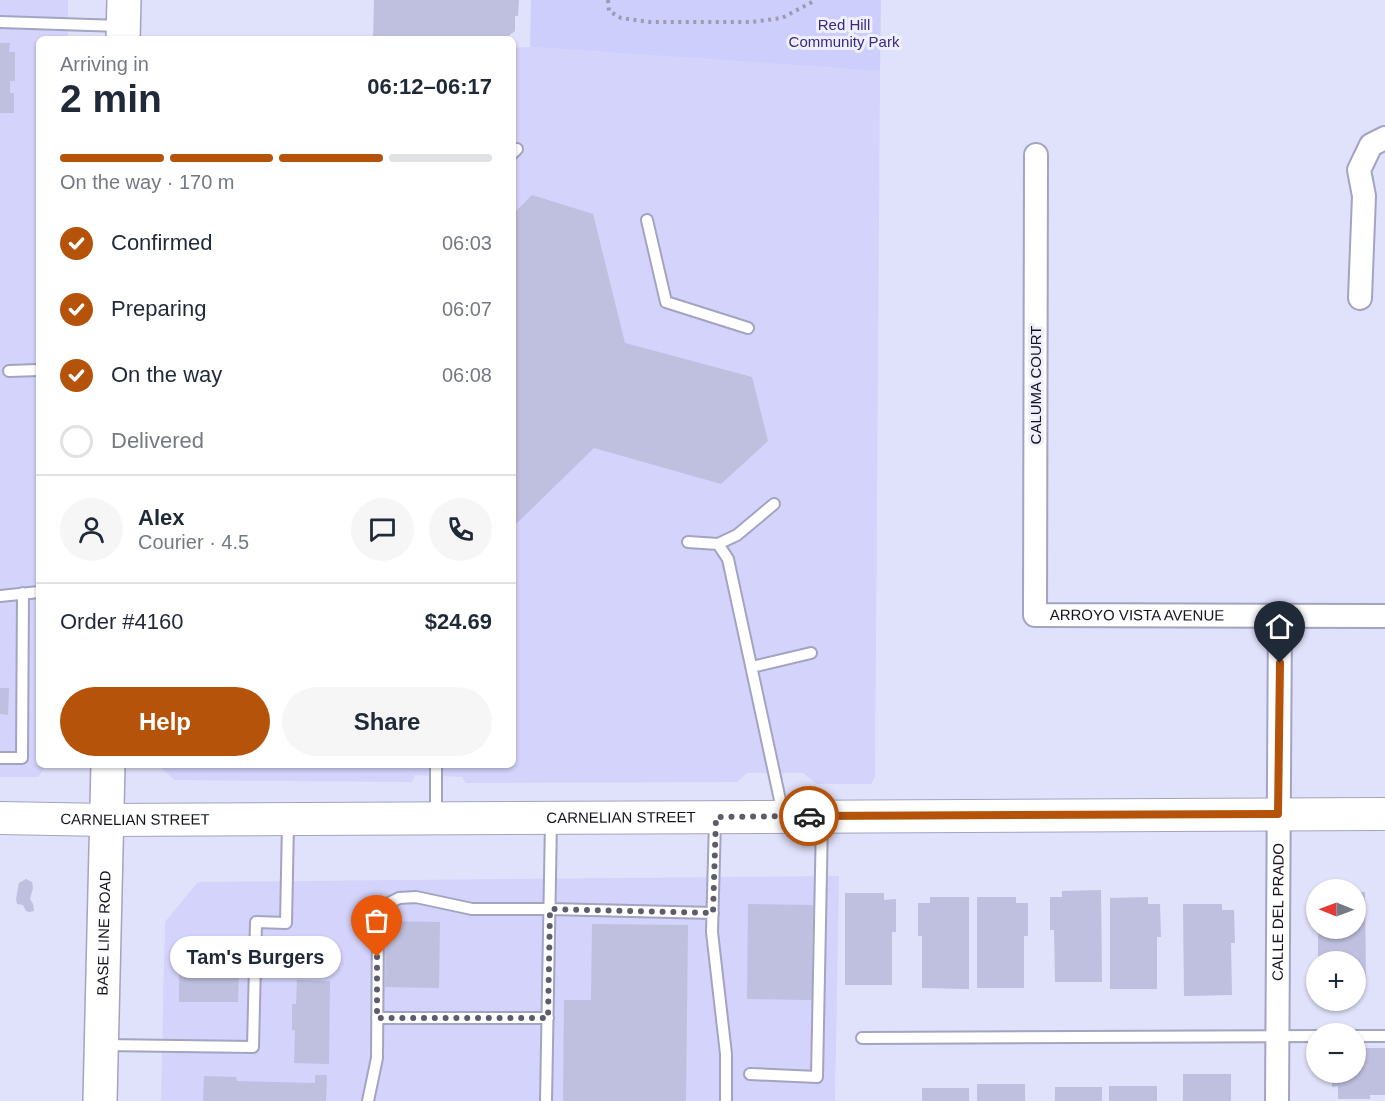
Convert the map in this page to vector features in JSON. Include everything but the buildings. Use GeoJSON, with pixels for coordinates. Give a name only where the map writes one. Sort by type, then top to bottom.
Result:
{"type":"FeatureCollection","features":[{"type":"Feature","properties":{"kind":"main road","name":"BASE LINE ROAD"},"geometry":{"type":"LineString","coordinates":[[100,1101],[108,768]]}},
{"type":"Feature","properties":{"kind":"main road","name":"CARNELIAN STREET"},"geometry":{"type":"LineString","coordinates":[[0,818],[107,820],[1385,814]]}},
{"type":"Feature","properties":{"kind":"street"},"geometry":{"type":"LineString","coordinates":[[1360,298],[1364,196],[1359,170],[1378,142]]}},
{"type":"Feature","properties":{"kind":"street","name":"CALUMA COURT"},"geometry":{"type":"LineString","coordinates":[[1035,615],[1036,154]]}},
{"type":"Feature","properties":{"kind":"street","name":"ARROYO VISTA AVENUE"},"geometry":{"type":"LineString","coordinates":[[1035,615],[1385,616]]}},
{"type":"Feature","properties":{"kind":"street","name":"CALLE DEL PRADO"},"geometry":{"type":"LineString","coordinates":[[1277,1101],[1280,615]]}},
{"type":"Feature","properties":{"kind":"lane"},"geometry":{"type":"LineString","coordinates":[[0,22],[123,22]]}},
{"type":"Feature","properties":{"kind":"lane"},"geometry":{"type":"LineString","coordinates":[[647,220],[666,302],[748,328]]}},
{"type":"Feature","properties":{"kind":"lane"},"geometry":{"type":"LineString","coordinates":[[9,370],[36,370]]}},
{"type":"Feature","properties":{"kind":"lane"},"geometry":{"type":"LineString","coordinates":[[688,542],[718,544],[736,535],[774,504]]}},
{"type":"Feature","properties":{"kind":"lane"},"geometry":{"type":"LineString","coordinates":[[718,544],[729,559],[784,816]]}},
{"type":"Feature","properties":{"kind":"lane"},"geometry":{"type":"LineString","coordinates":[[0,596],[36,592]]}},
{"type":"Feature","properties":{"kind":"lane"},"geometry":{"type":"LineString","coordinates":[[0,758],[22,758],[23,593]]}},
{"type":"Feature","properties":{"kind":"lane"},"geometry":{"type":"LineString","coordinates":[[752,667],[811,653]]}},
{"type":"Feature","properties":{"kind":"lane"},"geometry":{"type":"LineString","coordinates":[[436,768],[436,818]]}},
{"type":"Feature","properties":{"kind":"lane"},"geometry":{"type":"LineString","coordinates":[[750,1074],[817,1077],[823,816]]}},
{"type":"Feature","properties":{"kind":"lane"},"geometry":{"type":"LineString","coordinates":[[716,817],[712,932],[726,1054],[726,1101]]}},
{"type":"Feature","properties":{"kind":"lane"},"geometry":{"type":"LineString","coordinates":[[546,1101],[551,818]]}},
{"type":"Feature","properties":{"kind":"lane"},"geometry":{"type":"LineString","coordinates":[[101,1044],[253,1047],[256,922],[286,923],[288,819]]}},
{"type":"Feature","properties":{"kind":"lane"},"geometry":{"type":"LineString","coordinates":[[368,1101],[377,1058],[378,917],[383,906],[399,898],[416,897],[472,909],[713,913]]}},
{"type":"Feature","properties":{"kind":"lane"},"geometry":{"type":"LineString","coordinates":[[377,1018],[548,1018]]}},
{"type":"Feature","properties":{"kind":"lane"},"geometry":{"type":"LineString","coordinates":[[862,1038],[1306,1036]]}},
{"type":"Feature","properties":{"kind":"lane"},"geometry":{"type":"LineString","coordinates":[[1366,1036],[1385,1036]]}},
{"type":"Feature","properties":{"kind":"path"},"geometry":{"type":"LineString","coordinates":[[608,0],[609,11],[621,18],[684,22],[752,22],[782,18],[816,0]]}},
{"type":"Feature","properties":{"kind":"shaded area"},"geometry":{"type":"Polygon","coordinates":[[[0,0],[68,0],[68,36],[36,36],[36,768],[45,768],[38,777],[0,777],[0,0]]]}},
{"type":"Feature","properties":{"kind":"shaded area"},"geometry":{"type":"Polygon","coordinates":[[[516,48],[880,71],[875,777],[871,784],[817,784],[803,773],[747,773],[737,782],[466,783],[462,777],[415,775],[412,782],[175,780],[162,769],[516,768],[516,48]]]}},
{"type":"Feature","properties":{"kind":"shaded area"},"geometry":{"type":"Polygon","coordinates":[[[839,876],[835,1101],[161,1101],[165,922],[198,882],[839,876]]]}},
{"type":"Feature","properties":{"kind":"green space","name":"Red Hill Community Park"},"geometry":{"type":"Polygon","coordinates":[[[531,0],[881,0],[880,71],[530,47],[531,0]]]}},
{"type":"Feature","properties":{"kind":"way so far"},"geometry":{"type":"LineString","coordinates":[[377,957],[377,1018],[548,1018],[550,909],[713,913],[716,817],[809,816]]}},
{"type":"Feature","properties":{"kind":"place","name":"Tam's Burgers"},"geometry":{"type":"Point","coordinates":[377,957]}},
{"type":"Feature","properties":{"kind":"route"},"geometry":{"type":"LineString","coordinates":[[809,816],[1278,814],[1280,663]]}}]}
